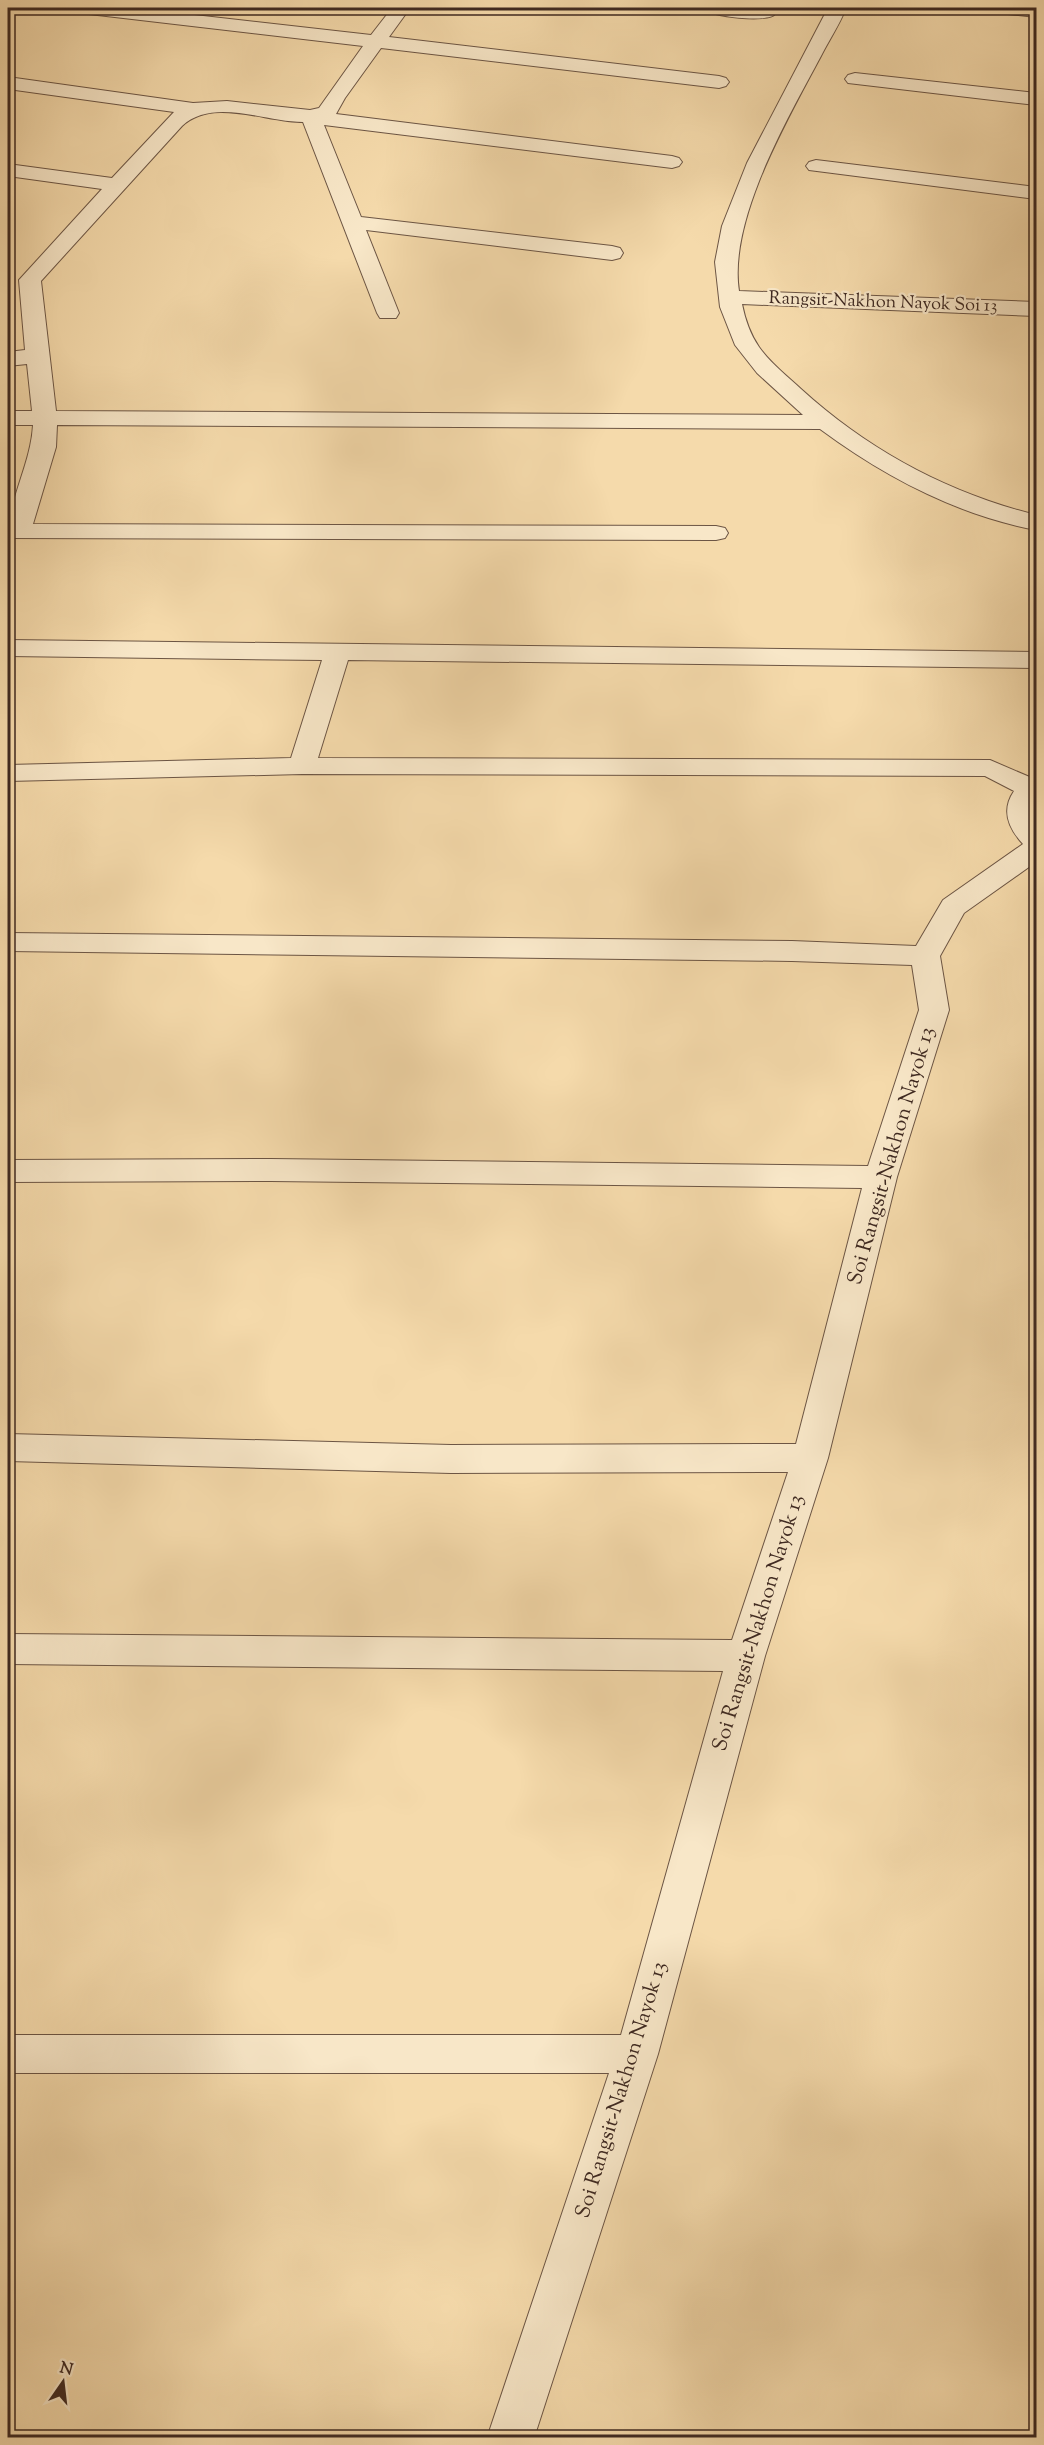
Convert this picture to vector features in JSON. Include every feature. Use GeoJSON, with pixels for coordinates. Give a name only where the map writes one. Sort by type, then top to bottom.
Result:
{"type":"FeatureCollection","features":[{"type":"Feature","properties":{"kind":"street"},"geometry":{"type":"LineString","coordinates":[[89,8],[719,82]]}},
{"type":"Feature","properties":{"kind":"street"},"geometry":{"type":"LineString","coordinates":[[311,117],[327,113],[335,97],[401,8]]}},
{"type":"Feature","properties":{"kind":"street"},"geometry":{"type":"LineString","coordinates":[[712,8],[766,14]]}},
{"type":"Feature","properties":{"kind":"street"},"geometry":{"type":"LineString","coordinates":[[837,8],[759,161],[737,213],[727,251],[729,297],[743,340],[765,368],[826,422],[863,450],[899,470],[984,509],[1036,523]]}},
{"type":"Feature","properties":{"kind":"street"},"geometry":{"type":"LineString","coordinates":[[1008,8],[1036,11]]}},
{"type":"Feature","properties":{"kind":"street"},"geometry":{"type":"LineString","coordinates":[[855,79],[1036,99]]}},
{"type":"Feature","properties":{"kind":"street"},"geometry":{"type":"LineString","coordinates":[[8,83],[192,109],[218,107],[311,117],[672,162]]}},
{"type":"Feature","properties":{"kind":"street"},"geometry":{"type":"LineString","coordinates":[[192,109],[175,122],[116,185],[27,270],[45,418],[44,447],[13,531],[716,532]]}},
{"type":"Feature","properties":{"kind":"street"},"geometry":{"type":"LineString","coordinates":[[311,117],[388,313]]}},
{"type":"Feature","properties":{"kind":"street"},"geometry":{"type":"LineString","coordinates":[[816,166],[1036,193]]}},
{"type":"Feature","properties":{"kind":"street"},"geometry":{"type":"LineString","coordinates":[[8,170],[116,185]]}},
{"type":"Feature","properties":{"kind":"street"},"geometry":{"type":"LineString","coordinates":[[352,222],[612,253]]}},
{"type":"Feature","properties":{"kind":"street","name":"Rangsit-Nakhon Nayok Soi 13"},"geometry":{"type":"LineString","coordinates":[[729,297],[1036,309]]}},
{"type":"Feature","properties":{"kind":"street"},"geometry":{"type":"LineString","coordinates":[[8,359],[37,356]]}},
{"type":"Feature","properties":{"kind":"street"},"geometry":{"type":"LineString","coordinates":[[8,418],[826,422]]}},
{"type":"Feature","properties":{"kind":"street"},"geometry":{"type":"LineString","coordinates":[[8,648],[1036,660]]}},
{"type":"Feature","properties":{"kind":"street"},"geometry":{"type":"LineString","coordinates":[[302,766],[338,651]]}},
{"type":"Feature","properties":{"kind":"street"},"geometry":{"type":"LineString","coordinates":[[8,773],[302,766],[990,768],[1034,787],[1020,802],[1019,817],[1027,832],[1036,841]]}},
{"type":"Feature","properties":{"kind":"street"},"geometry":{"type":"LineString","coordinates":[[8,942],[792,951],[925,956],[953,907],[1036,849]]}},
{"type":"Feature","properties":{"kind":"street","name":"Soi Rangsit-Nakhon Nayok 13"},"geometry":{"type":"LineString","coordinates":[[510,2438],[637,2054],[746,1656],[810,1458],[881,1177],[934,1010],[925,956]]}},
{"type":"Feature","properties":{"kind":"street"},"geometry":{"type":"LineString","coordinates":[[8,1171],[271,1170],[881,1177]]}},
{"type":"Feature","properties":{"kind":"street"},"geometry":{"type":"LineString","coordinates":[[8,1448],[452,1459],[810,1458]]}},
{"type":"Feature","properties":{"kind":"street"},"geometry":{"type":"LineString","coordinates":[[8,1649],[746,1656]]}},
{"type":"Feature","properties":{"kind":"street"},"geometry":{"type":"LineString","coordinates":[[8,2054],[637,2054]]}}]}
